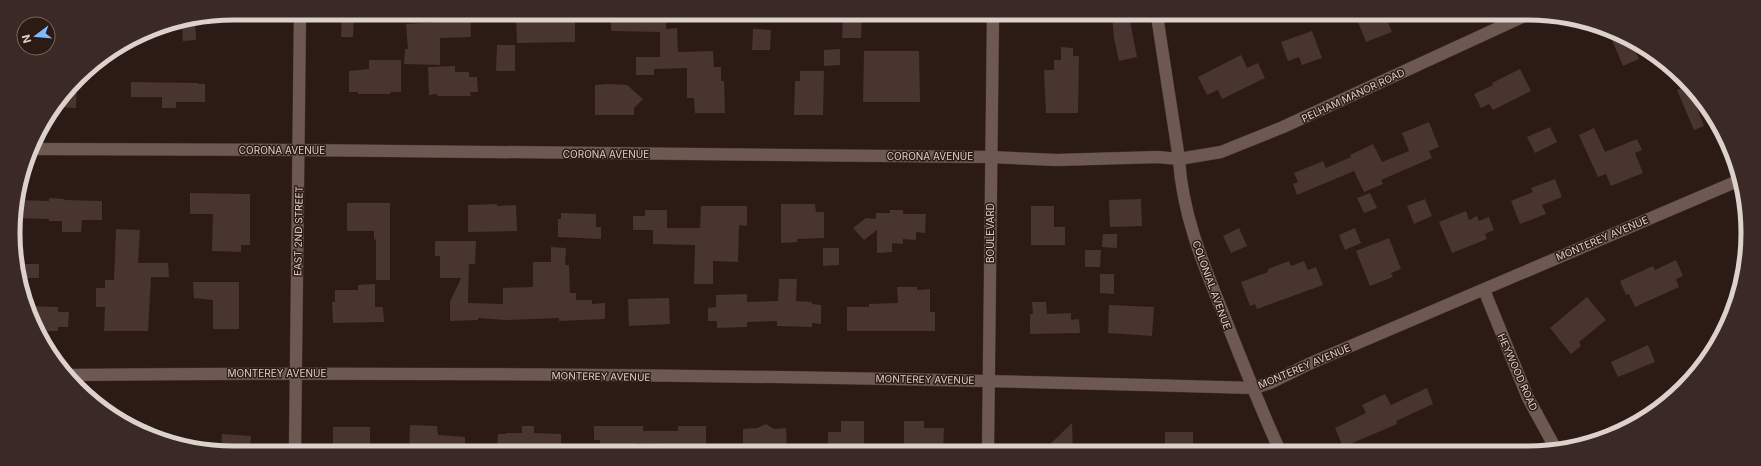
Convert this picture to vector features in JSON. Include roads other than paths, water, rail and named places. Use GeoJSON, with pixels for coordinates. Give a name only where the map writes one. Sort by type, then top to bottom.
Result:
{"type":"FeatureCollection","features":[{"type":"Feature","properties":{"kind":"street","name":"EAST 2ND STREET"},"geometry":{"type":"LineString","coordinates":[[295,446],[300,20]]}},
{"type":"Feature","properties":{"kind":"street","name":"BOULEVARD"},"geometry":{"type":"LineString","coordinates":[[988,446],[990,380],[990,157],[993,20]]}},
{"type":"Feature","properties":{"kind":"street","name":"COLONIAL AVENUE"},"geometry":{"type":"LineString","coordinates":[[1158,20],[1179,159],[1180,180],[1198,250],[1278,446]]}},
{"type":"Feature","properties":{"kind":"street","name":"PELHAM MANOR ROAD"},"geometry":{"type":"LineString","coordinates":[[1179,159],[1221,152],[1283,127],[1515,20]]}},
{"type":"Feature","properties":{"kind":"street","name":"CORONA AVENUE"},"geometry":{"type":"LineString","coordinates":[[36,150],[299,150],[990,157],[1057,160],[1158,157],[1179,159]]}},
{"type":"Feature","properties":{"kind":"street","name":"MONTEREY AVENUE"},"geometry":{"type":"LineString","coordinates":[[75,375],[296,373],[990,380],[1254,388],[1270,383],[1311,363],[1735,182]]}},
{"type":"Feature","properties":{"kind":"street","name":"HEYWOOD ROAD"},"geometry":{"type":"LineString","coordinates":[[1484,290],[1528,398],[1553,444]]}}]}
